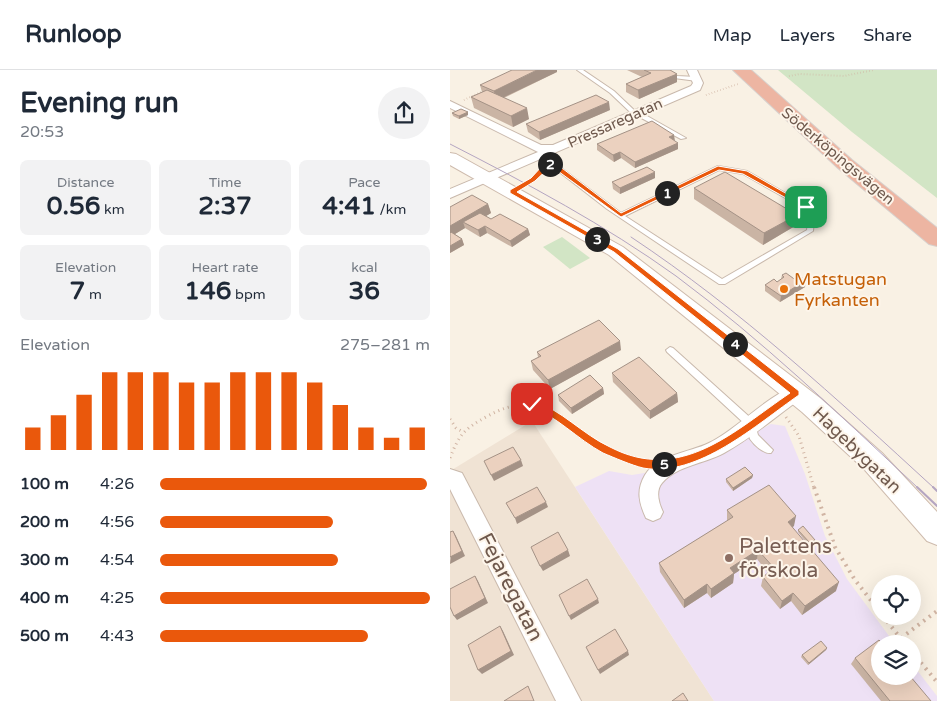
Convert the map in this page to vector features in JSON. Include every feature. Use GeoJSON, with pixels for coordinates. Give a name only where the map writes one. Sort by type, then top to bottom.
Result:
{"type":"FeatureCollection","features":[{"type":"Feature","properties":{"kind":"highway","name":"Söderköpingsvägen"},"geometry":{"type":"LineString","coordinates":[[762,70],[811,115],[937,215]]}},
{"type":"Feature","properties":{"kind":"highway","name":"Söderköpingsvägen"},"geometry":{"type":"LineString","coordinates":[[741,77],[937,238]]}},
{"type":"Feature","properties":{"kind":"street","name":"Pressaregatan"},"geometry":{"type":"LineString","coordinates":[[450,194],[542,156],[696,88],[698,83],[695,75]]}},
{"type":"Feature","properties":{"kind":"street"},"geometry":{"type":"LineString","coordinates":[[451,105],[538,148],[556,149]]}},
{"type":"Feature","properties":{"kind":"street","name":"Hagebygatan"},"geometry":{"type":"LineString","coordinates":[[450,158],[616,250],[796,393],[873,461],[937,532]]}},
{"type":"Feature","properties":{"kind":"street"},"geometry":{"type":"LineString","coordinates":[[653,512],[648,496],[654,477],[663,470],[718,447],[796,393]]}},
{"type":"Feature","properties":{"kind":"street","name":"Fejaregatan"},"geometry":{"type":"LineString","coordinates":[[450,477],[456,479],[569,701]]}},
{"type":"Feature","properties":{"kind":"lane"},"geometry":{"type":"LineString","coordinates":[[580,70],[612,92],[632,112],[638,113],[683,138]]}},
{"type":"Feature","properties":{"kind":"lane"},"geometry":{"type":"LineString","coordinates":[[661,70],[676,77],[695,75]]}},
{"type":"Feature","properties":{"kind":"lane"},"geometry":{"type":"LineString","coordinates":[[542,156],[621,216],[722,282],[810,231],[811,221],[806,207],[745,172],[718,168],[621,216]]}},
{"type":"Feature","properties":{"kind":"lane"},"geometry":{"type":"LineString","coordinates":[[670,350],[750,424],[754,437],[768,450]]}},
{"type":"Feature","properties":{"kind":"path"},"geometry":{"type":"LineString","coordinates":[[789,76],[800,74],[844,76],[874,70]]}},
{"type":"Feature","properties":{"kind":"path"},"geometry":{"type":"LineString","coordinates":[[704,95],[741,77]]}},
{"type":"Feature","properties":{"kind":"path"},"geometry":{"type":"LineString","coordinates":[[451,105],[485,90]]}},
{"type":"Feature","properties":{"kind":"path"},"geometry":{"type":"LineString","coordinates":[[512,192],[542,173],[545,166],[552,164]]}},
{"type":"Feature","properties":{"kind":"path"},"geometry":{"type":"LineString","coordinates":[[450,458],[456,439],[490,414],[516,404],[532,404],[547,409],[606,450],[625,458],[643,464],[679,463]]}},
{"type":"Feature","properties":{"kind":"path"},"geometry":{"type":"LineString","coordinates":[[450,419],[456,428],[463,432]]}},
{"type":"Feature","properties":{"kind":"path"},"geometry":{"type":"LineString","coordinates":[[905,635],[937,611]]}},
{"type":"Feature","properties":{"kind":"path"},"geometry":{"type":"LineString","coordinates":[[891,625],[899,635]]}},
{"type":"Feature","properties":{"kind":"path"},"geometry":{"type":"LineString","coordinates":[[921,663],[937,682]]}},
{"type":"Feature","properties":{"kind":"shaded area"},"geometry":{"type":"Polygon","coordinates":[[[532,421],[714,701],[450,701],[450,471],[532,421]]]}},
{"type":"Feature","properties":{"kind":"shaded area","name":"Palettens förskola"},"geometry":{"type":"Polygon","coordinates":[[[771,424],[785,426],[805,474],[825,536],[847,579],[871,612],[871,625],[881,625],[888,635],[871,635],[871,685],[921,685],[921,675],[937,696],[937,701],[714,701],[575,487],[609,471],[632,475],[663,470],[720,451],[771,424]]]}},
{"type":"Feature","properties":{"kind":"green space"},"geometry":{"type":"Polygon","coordinates":[[[778,70],[937,70],[937,198],[852,132],[778,70]]]}},
{"type":"Feature","properties":{"kind":"green space"},"geometry":{"type":"Polygon","coordinates":[[[562,237],[590,258],[570,269],[543,247],[562,237]]]}},
{"type":"Feature","properties":{"kind":"building"},"geometry":{"type":"Polygon","coordinates":[[[512,70],[537,70],[494,91],[480,85],[512,70]]]}},
{"type":"Feature","properties":{"kind":"building"},"geometry":{"type":"Polygon","coordinates":[[[644,70],[670,70],[677,74],[638,90],[626,84],[651,73],[644,70]]]}},
{"type":"Feature","properties":{"kind":"building"},"geometry":{"type":"Polygon","coordinates":[[[487,90],[527,108],[511,116],[471,97],[487,90]]]}},
{"type":"Feature","properties":{"kind":"building"},"geometry":{"type":"Polygon","coordinates":[[[596,95],[609,102],[539,132],[526,124],[596,95]]]}},
{"type":"Feature","properties":{"kind":"building"},"geometry":{"type":"Polygon","coordinates":[[[461,109],[468,112],[459,116],[452,113],[461,109]]]}},
{"type":"Feature","properties":{"kind":"building"},"geometry":{"type":"Polygon","coordinates":[[[652,121],[674,135],[669,137],[678,143],[635,162],[620,152],[613,155],[597,144],[652,121]]]}},
{"type":"Feature","properties":{"kind":"building"},"geometry":{"type":"Polygon","coordinates":[[[647,167],[655,172],[620,188],[612,182],[647,167]]]}},
{"type":"Feature","properties":{"kind":"building"},"geometry":{"type":"Polygon","coordinates":[[[725,172],[797,215],[764,233],[694,188],[725,172]]]}},
{"type":"Feature","properties":{"kind":"building"},"geometry":{"type":"Polygon","coordinates":[[[472,195],[488,204],[450,226],[450,207],[472,195]]]}},
{"type":"Feature","properties":{"kind":"building"},"geometry":{"type":"Polygon","coordinates":[[[480,213],[491,219],[500,214],[528,229],[510,241],[485,226],[478,230],[463,222],[480,213]]]}},
{"type":"Feature","properties":{"kind":"building"},"geometry":{"type":"Polygon","coordinates":[[[450,233],[462,239],[450,246],[450,233]]]}},
{"type":"Feature","properties":{"kind":"building"},"geometry":{"type":"Polygon","coordinates":[[[786,273],[797,281],[802,278],[806,280],[781,296],[765,285],[774,279],[777,282],[786,273]]]}},
{"type":"Feature","properties":{"kind":"building"},"geometry":{"type":"Polygon","coordinates":[[[599,320],[620,341],[548,380],[531,361],[541,356],[537,352],[599,320]]]}},
{"type":"Feature","properties":{"kind":"building"},"geometry":{"type":"Polygon","coordinates":[[[639,357],[677,393],[650,411],[612,373],[639,357]]]}},
{"type":"Feature","properties":{"kind":"building"},"geometry":{"type":"Polygon","coordinates":[[[590,375],[603,388],[571,408],[558,395],[590,375]]]}},
{"type":"Feature","properties":{"kind":"building"},"geometry":{"type":"Polygon","coordinates":[[[513,447],[521,460],[491,475],[484,461],[513,447]]]}},
{"type":"Feature","properties":{"kind":"building"},"geometry":{"type":"Polygon","coordinates":[[[745,467],[753,475],[733,488],[726,479],[745,467]]]}},
{"type":"Feature","properties":{"kind":"building"},"geometry":{"type":"Polygon","coordinates":[[[769,485],[796,516],[788,522],[839,582],[805,606],[793,593],[782,601],[763,577],[774,568],[758,550],[730,568],[734,573],[711,589],[707,584],[684,600],[659,563],[733,517],[727,510],[769,485]]]}},
{"type":"Feature","properties":{"kind":"building"},"geometry":{"type":"Polygon","coordinates":[[[537,487],[546,502],[515,518],[506,503],[537,487]]]}},
{"type":"Feature","properties":{"kind":"building"},"geometry":{"type":"Polygon","coordinates":[[[803,526],[815,540],[810,543],[798,530],[803,526]]]}},
{"type":"Feature","properties":{"kind":"building"},"geometry":{"type":"Polygon","coordinates":[[[453,531],[462,551],[450,557],[450,532],[453,531]]]}},
{"type":"Feature","properties":{"kind":"building"},"geometry":{"type":"Polygon","coordinates":[[[558,532],[568,550],[540,566],[531,547],[558,532]]]}},
{"type":"Feature","properties":{"kind":"building"},"geometry":{"type":"Polygon","coordinates":[[[475,576],[485,598],[454,616],[450,607],[450,589],[475,576]]]}},
{"type":"Feature","properties":{"kind":"building"},"geometry":{"type":"Polygon","coordinates":[[[587,579],[598,599],[569,616],[559,595],[587,579]]]}},
{"type":"Feature","properties":{"kind":"building"},"geometry":{"type":"Polygon","coordinates":[[[500,626],[511,651],[478,670],[468,645],[500,626]]]}},
{"type":"Feature","properties":{"kind":"building"},"geometry":{"type":"Polygon","coordinates":[[[615,629],[628,651],[598,670],[586,647],[615,629]]]}},
{"type":"Feature","properties":{"kind":"building"},"geometry":{"type":"Polygon","coordinates":[[[821,641],[827,648],[809,663],[802,655],[821,641]]]}},
{"type":"Feature","properties":{"kind":"building"},"geometry":{"type":"Polygon","coordinates":[[[871,646],[871,678],[855,658],[871,646]]]}},
{"type":"Feature","properties":{"kind":"building"},"geometry":{"type":"Polygon","coordinates":[[[877,685],[918,685],[931,701],[890,701],[877,685]]]}},
{"type":"Feature","properties":{"kind":"building"},"geometry":{"type":"Polygon","coordinates":[[[528,686],[534,701],[504,701],[528,686]]]}},
{"type":"Feature","properties":{"kind":"building"},"geometry":{"type":"Polygon","coordinates":[[[683,693],[688,701],[672,701],[683,693]]]}},
{"type":"Feature","properties":{"kind":"tram line"},"geometry":{"type":"LineString","coordinates":[[450,144],[566,206],[622,239],[676,276],[770,352],[918,488]]}},
{"type":"Feature","properties":{"kind":"tram line"},"geometry":{"type":"LineString","coordinates":[[631,237],[672,265],[750,325],[825,389],[934,488]]}},
{"type":"Feature","properties":{"kind":"tram line"},"geometry":{"type":"LineString","coordinates":[[917,487],[937,506]]}},
{"type":"Feature","properties":{"kind":"tram line"},"geometry":{"type":"LineString","coordinates":[[934,488],[937,491]]}},
{"type":"Feature","properties":{"kind":"place","name":"Matstugan Fyrkanten"},"geometry":{"type":"Point","coordinates":[784,289]}},
{"type":"Feature","properties":{"kind":"place","name":"Palettens förskola"},"geometry":{"type":"Point","coordinates":[729,558]}},
{"type":"Feature","properties":{"kind":"route"},"geometry":{"type":"LineString","coordinates":[[532,404],[547,409],[606,450],[643,464],[663,464],[679,463],[692,456],[718,447],[796,393],[616,250],[512,192],[542,173],[545,166],[552,164],[621,216],[718,168],[745,172],[806,207]]}}]}
